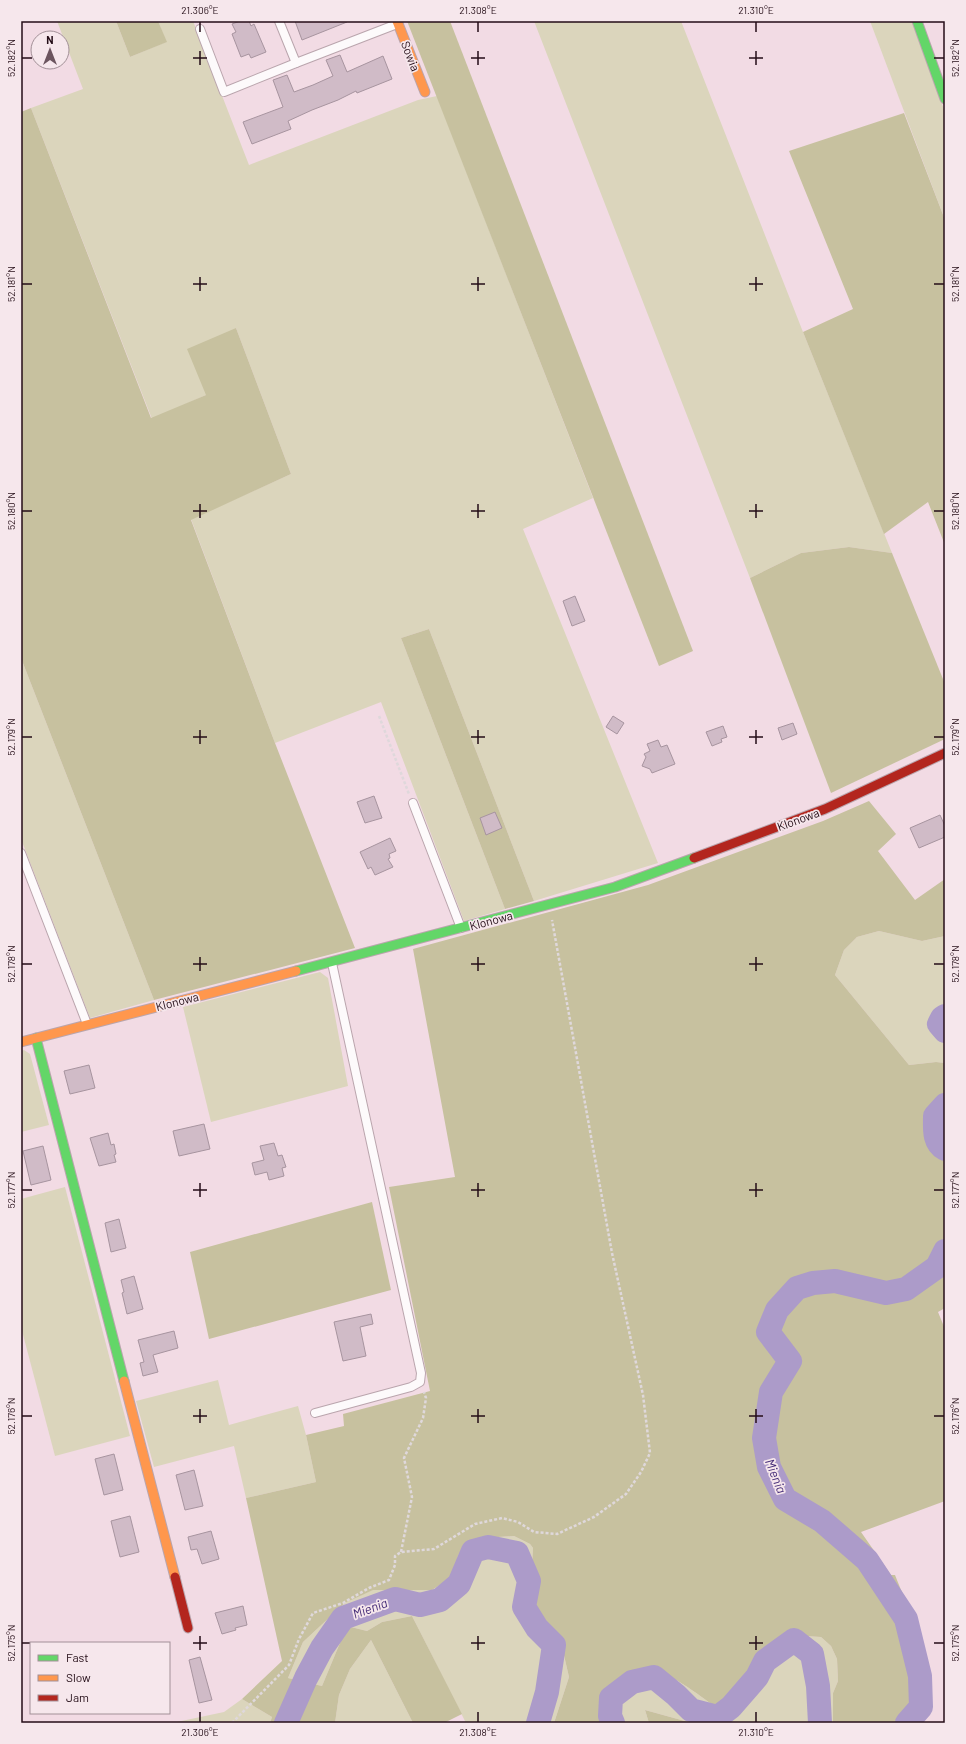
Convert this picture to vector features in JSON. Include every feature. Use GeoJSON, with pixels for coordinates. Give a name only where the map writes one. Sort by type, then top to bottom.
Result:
{"type":"FeatureCollection","features":[{"type":"Feature","properties":{"kind":"street"},"geometry":{"type":"LineString","coordinates":[[917,21],[945,100]]}},
{"type":"Feature","properties":{"kind":"street","name":"Sowia"},"geometry":{"type":"LineString","coordinates":[[398,22],[425,92]]}},
{"type":"Feature","properties":{"kind":"street","name":"Klonowa"},"geometry":{"type":"LineString","coordinates":[[21,1042],[615,887],[825,809],[945,753]]}},
{"type":"Feature","properties":{"kind":"street"},"geometry":{"type":"LineString","coordinates":[[36,1038],[188,1628]]}},
{"type":"Feature","properties":{"kind":"lane"},"geometry":{"type":"LineString","coordinates":[[279,21],[296,63]]}},
{"type":"Feature","properties":{"kind":"lane"},"geometry":{"type":"LineString","coordinates":[[200,29],[224,92],[398,22]]}},
{"type":"Feature","properties":{"kind":"lane"},"geometry":{"type":"LineString","coordinates":[[413,803],[462,928]]}},
{"type":"Feature","properties":{"kind":"lane"},"geometry":{"type":"LineString","coordinates":[[21,853],[87,1024]]}},
{"type":"Feature","properties":{"kind":"lane"},"geometry":{"type":"LineString","coordinates":[[315,1413],[411,1387],[420,1382],[421,1373],[332,962]]}},
{"type":"Feature","properties":{"kind":"path"},"geometry":{"type":"LineString","coordinates":[[379,716],[413,803]]}},
{"type":"Feature","properties":{"kind":"path"},"geometry":{"type":"LineString","coordinates":[[232,1723],[289,1665],[299,1639],[314,1613],[343,1603],[369,1588],[389,1580],[395,1565],[395,1556],[401,1552],[434,1549],[475,1524],[502,1518],[518,1522],[534,1532],[557,1534],[594,1518],[626,1494],[650,1453],[643,1396],[612,1253],[549,905]]}},
{"type":"Feature","properties":{"kind":"path"},"geometry":{"type":"LineString","coordinates":[[401,1552],[412,1497],[404,1458],[423,1418],[426,1398],[420,1382]]}},
{"type":"Feature","properties":{"kind":"shaded area"},"geometry":{"type":"Polygon","coordinates":[[[57,21],[116,21],[130,57],[166,42],[158,21],[193,21],[249,165],[418,100],[437,96],[593,498],[523,529],[658,863],[534,901],[429,629],[401,638],[505,909],[464,921],[381,702],[275,743],[191,519],[291,474],[236,328],[206,395],[152,419],[31,108],[83,89],[70,55],[70,30],[60,30],[57,21]]]}},
{"type":"Feature","properties":{"kind":"shaded area"},"geometry":{"type":"Polygon","coordinates":[[[116,21],[158,21],[167,42],[130,57],[116,21]]]}},
{"type":"Feature","properties":{"kind":"shaded area"},"geometry":{"type":"Polygon","coordinates":[[[407,21],[450,21],[693,651],[659,666],[407,21]]]}},
{"type":"Feature","properties":{"kind":"shaded area"},"geometry":{"type":"Polygon","coordinates":[[[534,21],[681,21],[803,332],[892,553],[849,547],[801,553],[750,578],[534,21]]]}},
{"type":"Feature","properties":{"kind":"shaded area"},"geometry":{"type":"Polygon","coordinates":[[[870,21],[912,21],[945,112],[945,220],[870,21]]]}},
{"type":"Feature","properties":{"kind":"shaded area"},"geometry":{"type":"Polygon","coordinates":[[[31,108],[151,418],[206,395],[187,349],[236,328],[291,474],[191,520],[275,743],[355,948],[154,1000],[21,658],[21,112],[31,108]]]}},
{"type":"Feature","properties":{"kind":"shaded area"},"geometry":{"type":"Polygon","coordinates":[[[904,113],[945,220],[945,545],[928,502],[884,534],[803,332],[853,309],[789,151],[904,113]]]}},
{"type":"Feature","properties":{"kind":"shaded area"},"geometry":{"type":"Polygon","coordinates":[[[849,547],[892,553],[945,684],[945,739],[831,793],[750,578],[801,553],[849,547]]]}},
{"type":"Feature","properties":{"kind":"shaded area"},"geometry":{"type":"Polygon","coordinates":[[[429,629],[534,901],[505,909],[401,638],[429,629]]]}},
{"type":"Feature","properties":{"kind":"shaded area"},"geometry":{"type":"Polygon","coordinates":[[[21,658],[154,1000],[90,1018],[21,839],[21,658]]]}},
{"type":"Feature","properties":{"kind":"shaded area"},"geometry":{"type":"Polygon","coordinates":[[[869,801],[896,834],[878,851],[915,900],[945,879],[945,936],[922,941],[879,931],[857,937],[844,950],[835,975],[909,1065],[936,1062],[945,1063],[945,1308],[938,1312],[945,1329],[945,1501],[861,1532],[891,1575],[895,1575],[922,1640],[929,1667],[931,1684],[918,1723],[833,1723],[833,1693],[838,1681],[837,1659],[831,1646],[821,1637],[789,1635],[762,1650],[762,1658],[717,1708],[676,1680],[664,1674],[642,1670],[626,1676],[605,1693],[599,1707],[600,1723],[554,1723],[569,1677],[563,1651],[553,1632],[539,1621],[533,1598],[535,1577],[532,1565],[533,1548],[530,1544],[514,1536],[482,1538],[464,1546],[458,1556],[455,1573],[451,1578],[432,1590],[373,1590],[345,1603],[303,1642],[288,1678],[322,1686],[347,1626],[367,1631],[382,1622],[412,1616],[462,1714],[444,1723],[413,1723],[371,1640],[350,1669],[339,1695],[335,1723],[270,1723],[272,1717],[242,1699],[282,1661],[246,1498],[316,1482],[306,1435],[344,1426],[343,1414],[430,1391],[389,1187],[455,1177],[413,949],[648,885],[823,821],[869,801]]]}},
{"type":"Feature","properties":{"kind":"shaded area"},"geometry":{"type":"Polygon","coordinates":[[[879,931],[922,941],[945,936],[945,1063],[936,1062],[909,1065],[835,975],[844,950],[857,937],[879,931]]]}},
{"type":"Feature","properties":{"kind":"shaded area"},"geometry":{"type":"Polygon","coordinates":[[[320,972],[328,978],[348,1086],[211,1122],[183,1007],[320,972]]]}},
{"type":"Feature","properties":{"kind":"shaded area"},"geometry":{"type":"Polygon","coordinates":[[[24,1050],[30,1054],[49,1125],[21,1132],[21,1051],[24,1050]]]}},
{"type":"Feature","properties":{"kind":"shaded area"},"geometry":{"type":"Polygon","coordinates":[[[65,1187],[130,1436],[55,1456],[21,1327],[21,1199],[65,1187]]]}},
{"type":"Feature","properties":{"kind":"shaded area"},"geometry":{"type":"Polygon","coordinates":[[[372,1202],[391,1290],[209,1339],[190,1252],[372,1202]]]}},
{"type":"Feature","properties":{"kind":"shaded area"},"geometry":{"type":"Polygon","coordinates":[[[218,1380],[229,1425],[298,1406],[316,1482],[246,1498],[234,1446],[154,1467],[136,1401],[218,1380]]]}},
{"type":"Feature","properties":{"kind":"shaded area"},"geometry":{"type":"Polygon","coordinates":[[[514,1536],[530,1544],[533,1548],[532,1565],[535,1577],[533,1598],[538,1621],[553,1632],[563,1651],[569,1677],[554,1723],[466,1723],[412,1616],[382,1622],[367,1631],[347,1626],[322,1686],[288,1678],[303,1642],[345,1603],[372,1590],[432,1590],[451,1578],[455,1573],[458,1556],[464,1546],[482,1538],[514,1536]]]}},
{"type":"Feature","properties":{"kind":"shaded area"},"geometry":{"type":"Polygon","coordinates":[[[789,1635],[821,1637],[831,1646],[837,1659],[838,1681],[833,1693],[833,1723],[692,1723],[645,1710],[649,1723],[600,1723],[599,1707],[605,1693],[626,1676],[642,1670],[664,1674],[676,1680],[717,1708],[737,1685],[762,1650],[789,1635]]]}},
{"type":"Feature","properties":{"kind":"shaded area"},"geometry":{"type":"Polygon","coordinates":[[[371,1640],[413,1723],[335,1723],[339,1695],[350,1669],[371,1640]]]}},
{"type":"Feature","properties":{"kind":"shaded area"},"geometry":{"type":"Polygon","coordinates":[[[242,1699],[272,1717],[270,1723],[172,1723],[224,1712],[242,1699]]]}},
{"type":"Feature","properties":{"kind":"shaded area"},"geometry":{"type":"Polygon","coordinates":[[[645,1710],[692,1723],[649,1723],[645,1710]]]}},
{"type":"Feature","properties":{"kind":"building"},"geometry":{"type":"Polygon","coordinates":[[[240,21],[249,21],[251,26],[254,24],[266,52],[251,58],[249,54],[241,57],[232,34],[236,32],[232,24],[240,21]]]}},
{"type":"Feature","properties":{"kind":"building"},"geometry":{"type":"Polygon","coordinates":[[[295,21],[347,21],[347,22],[302,40],[295,21]]]}},
{"type":"Feature","properties":{"kind":"building"},"geometry":{"type":"Polygon","coordinates":[[[340,55],[347,72],[383,56],[392,79],[357,93],[356,91],[288,121],[291,129],[252,144],[243,122],[283,107],[273,80],[287,75],[294,92],[313,85],[333,76],[326,60],[340,55]]]}},
{"type":"Feature","properties":{"kind":"building"},"geometry":{"type":"Polygon","coordinates":[[[575,596],[585,621],[572,626],[563,601],[575,596]]]}},
{"type":"Feature","properties":{"kind":"building"},"geometry":{"type":"Polygon","coordinates":[[[613,716],[624,723],[617,734],[606,727],[613,716]]]}},
{"type":"Feature","properties":{"kind":"building"},"geometry":{"type":"Polygon","coordinates":[[[793,723],[797,734],[782,740],[778,728],[793,723]]]}},
{"type":"Feature","properties":{"kind":"building"},"geometry":{"type":"Polygon","coordinates":[[[723,726],[727,737],[721,739],[722,742],[712,746],[706,732],[723,726]]]}},
{"type":"Feature","properties":{"kind":"building"},"geometry":{"type":"Polygon","coordinates":[[[658,740],[661,747],[667,745],[675,764],[652,773],[650,769],[642,766],[646,757],[644,754],[650,751],[647,744],[658,740]]]}},
{"type":"Feature","properties":{"kind":"building"},"geometry":{"type":"Polygon","coordinates":[[[374,796],[382,818],[365,823],[357,802],[374,796]]]}},
{"type":"Feature","properties":{"kind":"building"},"geometry":{"type":"Polygon","coordinates":[[[495,812],[502,828],[486,835],[480,818],[495,812]]]}},
{"type":"Feature","properties":{"kind":"building"},"geometry":{"type":"Polygon","coordinates":[[[940,815],[945,826],[945,837],[919,848],[910,828],[940,815]]]}},
{"type":"Feature","properties":{"kind":"building"},"geometry":{"type":"Polygon","coordinates":[[[390,838],[396,851],[389,854],[390,858],[388,859],[393,867],[375,875],[371,867],[368,869],[360,852],[390,838]]]}},
{"type":"Feature","properties":{"kind":"building"},"geometry":{"type":"Polygon","coordinates":[[[89,1065],[95,1088],[70,1094],[64,1071],[89,1065]]]}},
{"type":"Feature","properties":{"kind":"building"},"geometry":{"type":"Polygon","coordinates":[[[204,1124],[210,1149],[179,1156],[173,1131],[204,1124]]]}},
{"type":"Feature","properties":{"kind":"building"},"geometry":{"type":"Polygon","coordinates":[[[108,1133],[111,1145],[114,1144],[116,1154],[114,1155],[116,1162],[99,1166],[90,1138],[108,1133]]]}},
{"type":"Feature","properties":{"kind":"building"},"geometry":{"type":"Polygon","coordinates":[[[274,1143],[278,1156],[282,1155],[286,1167],[282,1168],[284,1176],[269,1180],[267,1172],[255,1175],[252,1163],[264,1160],[260,1146],[274,1143]]]}},
{"type":"Feature","properties":{"kind":"building"},"geometry":{"type":"Polygon","coordinates":[[[43,1146],[51,1180],[31,1185],[23,1151],[43,1146]]]}},
{"type":"Feature","properties":{"kind":"building"},"geometry":{"type":"Polygon","coordinates":[[[119,1219],[126,1248],[111,1252],[105,1223],[119,1219]]]}},
{"type":"Feature","properties":{"kind":"building"},"geometry":{"type":"Polygon","coordinates":[[[134,1276],[143,1309],[127,1314],[122,1293],[124,1292],[121,1280],[134,1276]]]}},
{"type":"Feature","properties":{"kind":"building"},"geometry":{"type":"Polygon","coordinates":[[[371,1314],[373,1324],[360,1327],[366,1356],[343,1361],[334,1322],[371,1314]]]}},
{"type":"Feature","properties":{"kind":"building"},"geometry":{"type":"Polygon","coordinates":[[[174,1331],[178,1348],[153,1355],[158,1372],[143,1376],[140,1363],[144,1362],[138,1340],[174,1331]]]}},
{"type":"Feature","properties":{"kind":"building"},"geometry":{"type":"Polygon","coordinates":[[[114,1454],[123,1490],[104,1495],[95,1459],[114,1454]]]}},
{"type":"Feature","properties":{"kind":"building"},"geometry":{"type":"Polygon","coordinates":[[[194,1470],[203,1506],[185,1510],[176,1475],[194,1470]]]}},
{"type":"Feature","properties":{"kind":"building"},"geometry":{"type":"Polygon","coordinates":[[[130,1516],[139,1552],[120,1557],[111,1521],[130,1516]]]}},
{"type":"Feature","properties":{"kind":"building"},"geometry":{"type":"Polygon","coordinates":[[[211,1531],[219,1559],[202,1564],[197,1549],[191,1550],[188,1537],[211,1531]]]}},
{"type":"Feature","properties":{"kind":"building"},"geometry":{"type":"Polygon","coordinates":[[[243,1606],[247,1625],[235,1628],[236,1630],[222,1634],[215,1613],[243,1606]]]}},
{"type":"Feature","properties":{"kind":"building"},"geometry":{"type":"Polygon","coordinates":[[[200,1657],[212,1700],[199,1703],[189,1660],[200,1657]]]}},
{"type":"Feature","properties":{"kind":"waterway","name":"Mienia"},"geometry":{"type":"LineString","coordinates":[[945,1016],[939,1024],[945,1031]]}},
{"type":"Feature","properties":{"kind":"waterway","name":"Mienia"},"geometry":{"type":"LineString","coordinates":[[945,1105],[935,1116],[938,1143],[945,1149]]}},
{"type":"Feature","properties":{"kind":"waterway","name":"Mienia"},"geometry":{"type":"LineString","coordinates":[[907,1723],[921,1707],[920,1676],[906,1619],[867,1560],[822,1521],[785,1499],[769,1467],[764,1438],[771,1392],[790,1361],[768,1332],[777,1310],[797,1288],[813,1283],[835,1281],[886,1293],[906,1289],[937,1267],[945,1251]]}},
{"type":"Feature","properties":{"kind":"waterway","name":"Mienia"},"geometry":{"type":"LineString","coordinates":[[286,1723],[306,1678],[322,1648],[343,1618],[395,1599],[420,1605],[440,1600],[459,1584],[473,1551],[488,1547],[517,1553],[529,1581],[524,1607],[537,1628],[554,1645],[547,1692],[538,1723]]}},
{"type":"Feature","properties":{"kind":"waterway","name":"Mienia"},"geometry":{"type":"LineString","coordinates":[[613,1723],[610,1716],[611,1698],[632,1682],[654,1677],[676,1695],[691,1710],[718,1717],[731,1707],[757,1677],[765,1661],[794,1640],[812,1654],[818,1686],[820,1723]]}},
{"type":"Feature","properties":{"kind":"traffic: fast"},"geometry":{"type":"LineString","coordinates":[[917,21],[945,99]]}},
{"type":"Feature","properties":{"kind":"traffic: fast"},"geometry":{"type":"LineString","coordinates":[[296,971],[615,887],[694,858]]}},
{"type":"Feature","properties":{"kind":"traffic: fast"},"geometry":{"type":"LineString","coordinates":[[36,1038],[124,1381]]}},
{"type":"Feature","properties":{"kind":"traffic: slow"},"geometry":{"type":"LineString","coordinates":[[397,21],[425,92]]}},
{"type":"Feature","properties":{"kind":"traffic: slow"},"geometry":{"type":"LineString","coordinates":[[21,1042],[296,971]]}},
{"type":"Feature","properties":{"kind":"traffic: slow"},"geometry":{"type":"LineString","coordinates":[[124,1381],[175,1577]]}},
{"type":"Feature","properties":{"kind":"traffic: jam"},"geometry":{"type":"LineString","coordinates":[[694,858],[825,809],[945,753]]}},
{"type":"Feature","properties":{"kind":"traffic: jam"},"geometry":{"type":"LineString","coordinates":[[175,1577],[188,1628]]}}]}
